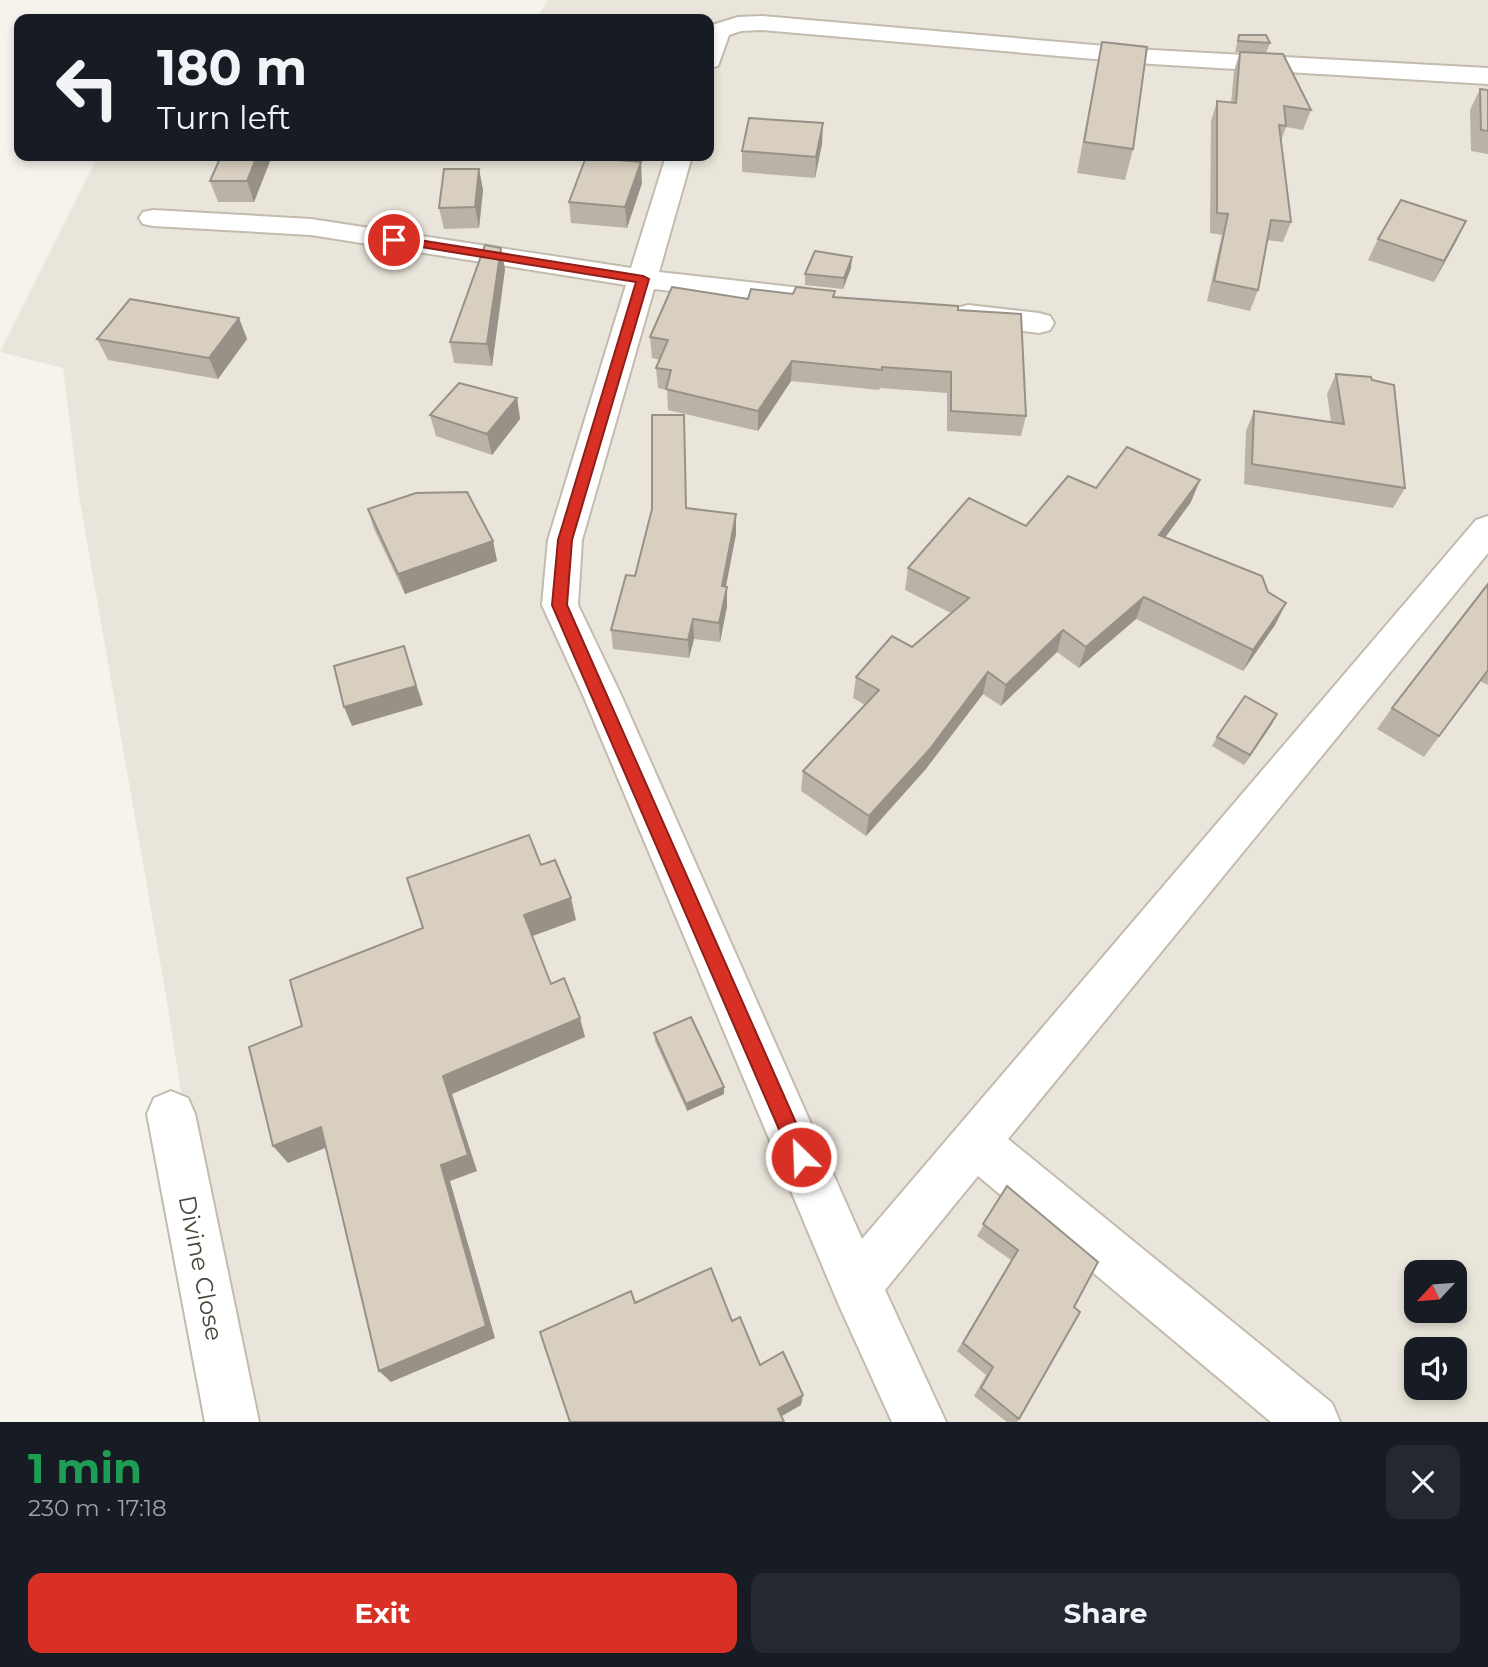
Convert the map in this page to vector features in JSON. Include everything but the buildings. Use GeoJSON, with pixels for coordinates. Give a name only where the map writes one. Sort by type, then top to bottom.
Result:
{"type":"FeatureCollection","features":[{"type":"Feature","properties":{"kind":"street"},"geometry":{"type":"LineString","coordinates":[[839,28],[840,0]]}},
{"type":"Feature","properties":{"kind":"street"},"geometry":{"type":"LineString","coordinates":[[714,44],[718,31],[738,24],[762,23],[1152,57],[1488,76]]}},
{"type":"Feature","properties":{"kind":"street"},"geometry":{"type":"LineString","coordinates":[[678,161],[565,540],[560,605],[613,721],[856,1285],[919,1422]]}},
{"type":"Feature","properties":{"kind":"street"},"geometry":{"type":"LineString","coordinates":[[153,218],[311,227],[643,279],[834,300]]}},
{"type":"Feature","properties":{"kind":"street"},"geometry":{"type":"LineString","coordinates":[[944,312],[1039,323]]}},
{"type":"Feature","properties":{"kind":"street"},"geometry":{"type":"LineString","coordinates":[[856,1285],[1488,529]]}},
{"type":"Feature","properties":{"kind":"street","name":"Divine Close"},"geometry":{"type":"LineString","coordinates":[[171,1114],[232,1422]]}},
{"type":"Feature","properties":{"kind":"street"},"geometry":{"type":"LineString","coordinates":[[975,1142],[1313,1422]]}},
{"type":"Feature","properties":{"kind":"shaded area"},"geometry":{"type":"Polygon","coordinates":[[[548,0],[1488,0],[1488,1422],[231,1422],[168,1007],[79,496],[63,368],[0,352],[96,161],[714,161],[714,14],[539,14],[548,0]]]}},
{"type":"Feature","properties":{"kind":"route"},"geometry":{"type":"LineString","coordinates":[[394,240],[643,279],[565,540],[560,605],[801,1157]]}}]}
